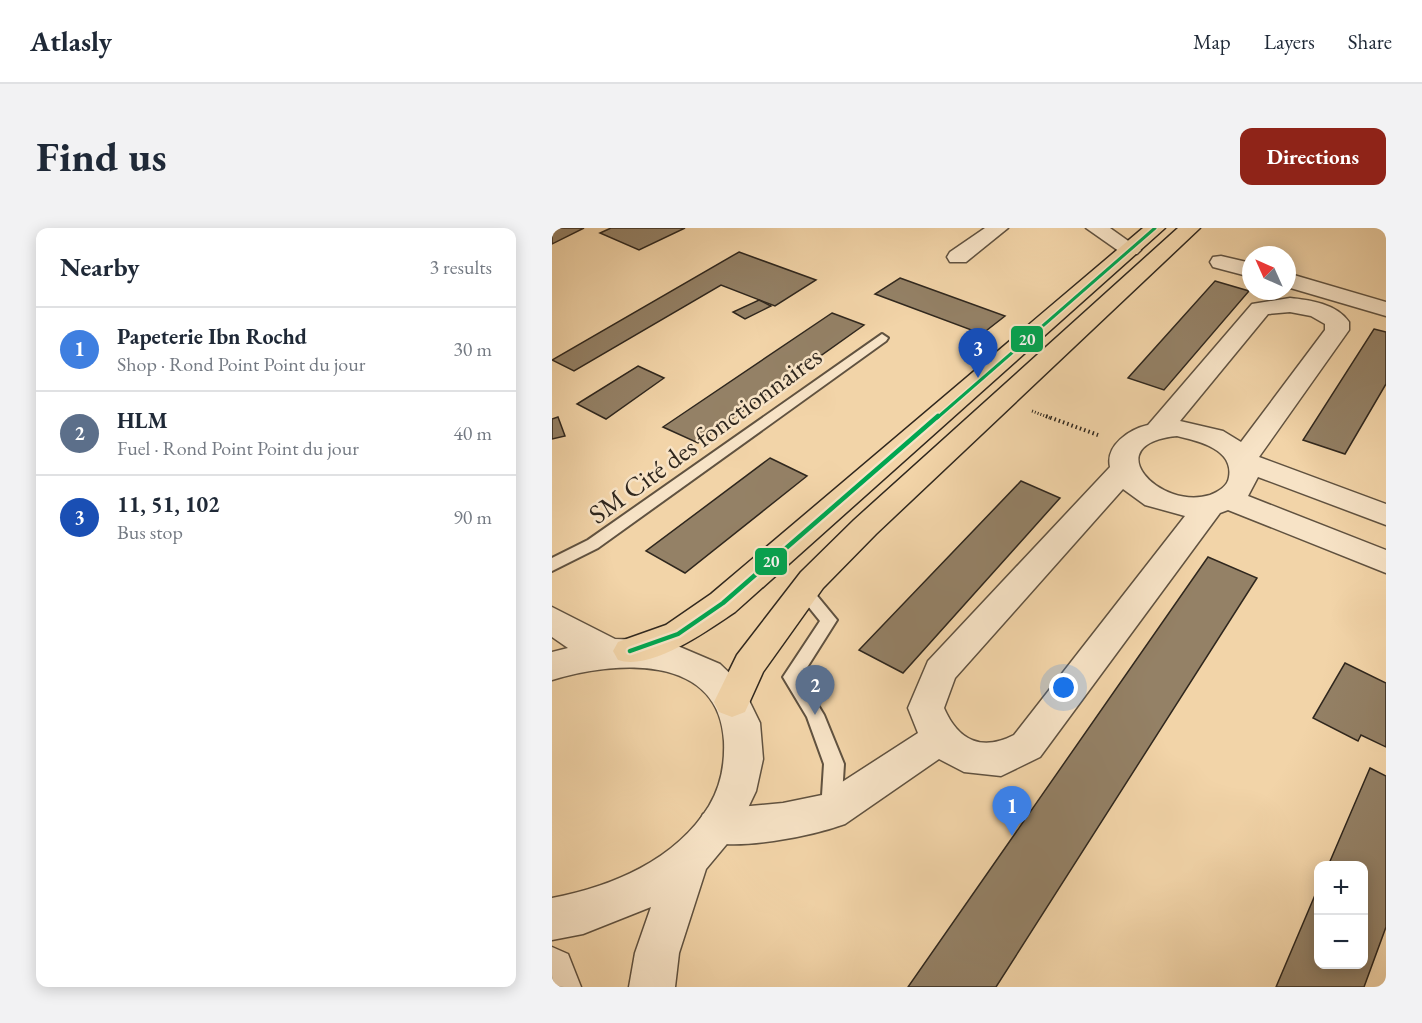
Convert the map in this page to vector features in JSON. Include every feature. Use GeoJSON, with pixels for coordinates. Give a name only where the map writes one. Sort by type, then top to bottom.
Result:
{"type":"FeatureCollection","features":[{"type":"Feature","properties":{"kind":"highway"},"geometry":{"type":"LineString","coordinates":[[619,651],[678,634],[723,603],[1155,228]]}},
{"type":"Feature","properties":{"kind":"highway"},"geometry":{"type":"LineString","coordinates":[[732,702],[749,665],[803,590],[865,527],[1190,228]]}},
{"type":"Feature","properties":{"kind":"street"},"geometry":{"type":"LineString","coordinates":[[958,257],[998,228]]}},
{"type":"Feature","properties":{"kind":"street"},"geometry":{"type":"LineString","coordinates":[[1096,228],[1130,249]]}},
{"type":"Feature","properties":{"kind":"street"},"geometry":{"type":"LineString","coordinates":[[1221,262],[1242,268]]}},
{"type":"Feature","properties":{"kind":"street"},"geometry":{"type":"LineString","coordinates":[[1296,283],[1386,309]]}},
{"type":"Feature","properties":{"kind":"street"},"geometry":{"type":"LineString","coordinates":[[1126,458],[1132,483],[1147,494],[1166,502],[1188,506],[1219,502],[1239,492],[1245,482],[1247,472],[1244,460],[1337,330],[1336,322],[1327,314],[1294,305],[1273,305],[1260,309],[1158,430]]}},
{"type":"Feature","properties":{"kind":"street"},"geometry":{"type":"LineString","coordinates":[[1219,502],[1027,746],[1001,760],[964,756],[939,739],[926,708],[940,671],[1146,433],[1177,428],[1216,437],[1232,447],[1244,460],[1386,515]]}},
{"type":"Feature","properties":{"kind":"street"},"geometry":{"type":"LineString","coordinates":[[1219,502],[1386,562]]}},
{"type":"Feature","properties":{"kind":"street"},"geometry":{"type":"LineString","coordinates":[[552,620],[584,640],[619,651]]}},
{"type":"Feature","properties":{"kind":"street"},"geometry":{"type":"LineString","coordinates":[[552,666],[570,659],[619,651],[657,653],[683,660],[712,677],[732,702],[742,729],[744,760],[735,793],[717,827],[688,860],[659,882],[626,900],[589,913],[552,919]]}},
{"type":"Feature","properties":{"kind":"street"},"geometry":{"type":"LineString","coordinates":[[717,827],[783,821],[831,812],[939,739]]}},
{"type":"Feature","properties":{"kind":"street"},"geometry":{"type":"LineString","coordinates":[[652,987],[657,953],[688,860]]}},
{"type":"Feature","properties":{"kind":"street"},"geometry":{"type":"LineString","coordinates":[[552,970],[558,987]]}},
{"type":"Feature","properties":{"kind":"lane","name":"SM Cité des fonctionnaires"},"geometry":{"type":"LineString","coordinates":[[552,565],[593,544],[882,338]]}},
{"type":"Feature","properties":{"kind":"lane"},"geometry":{"type":"LineString","coordinates":[[803,590],[829,620],[792,677],[816,715],[834,764],[831,812]]}},
{"type":"Feature","properties":{"kind":"path"},"geometry":{"type":"LineString","coordinates":[[1003,400],[1126,458]]}},
{"type":"Feature","properties":{"kind":"building"},"geometry":{"type":"Polygon","coordinates":[[[552,228],[584,228],[552,244],[552,228]]]}},
{"type":"Feature","properties":{"kind":"building"},"geometry":{"type":"Polygon","coordinates":[[[611,228],[685,228],[639,250],[600,233],[611,228]]]}},
{"type":"Feature","properties":{"kind":"building"},"geometry":{"type":"Polygon","coordinates":[[[739,252],[816,280],[775,306],[721,285],[574,371],[552,360],[739,252]]]}},
{"type":"Feature","properties":{"kind":"building"},"geometry":{"type":"Polygon","coordinates":[[[900,278],[1005,316],[982,334],[875,294],[900,278]]]}},
{"type":"Feature","properties":{"kind":"building"},"geometry":{"type":"Polygon","coordinates":[[[1215,281],[1242,289],[1242,299],[1164,390],[1128,378],[1215,281]]]}},
{"type":"Feature","properties":{"kind":"building"},"geometry":{"type":"Polygon","coordinates":[[[759,300],[771,306],[745,319],[733,312],[759,300]]]}},
{"type":"Feature","properties":{"kind":"building"},"geometry":{"type":"Polygon","coordinates":[[[832,313],[864,325],[698,443],[663,427],[832,313]]]}},
{"type":"Feature","properties":{"kind":"building"},"geometry":{"type":"Polygon","coordinates":[[[1374,329],[1386,332],[1386,384],[1345,454],[1303,440],[1374,329]]]}},
{"type":"Feature","properties":{"kind":"building"},"geometry":{"type":"Polygon","coordinates":[[[638,366],[664,378],[606,419],[577,404],[638,366]]]}},
{"type":"Feature","properties":{"kind":"building"},"geometry":{"type":"Polygon","coordinates":[[[558,417],[565,436],[552,439],[552,419],[558,417]]]}},
{"type":"Feature","properties":{"kind":"building"},"geometry":{"type":"Polygon","coordinates":[[[770,458],[807,476],[685,573],[646,551],[770,458]]]}},
{"type":"Feature","properties":{"kind":"building"},"geometry":{"type":"Polygon","coordinates":[[[1021,481],[1060,498],[903,673],[859,650],[1021,481]]]}},
{"type":"Feature","properties":{"kind":"building"},"geometry":{"type":"Polygon","coordinates":[[[1208,557],[1257,578],[996,987],[908,987],[1208,557]]]}},
{"type":"Feature","properties":{"kind":"building"},"geometry":{"type":"Polygon","coordinates":[[[1345,663],[1386,683],[1386,747],[1361,735],[1358,741],[1313,718],[1345,663]]]}},
{"type":"Feature","properties":{"kind":"building"},"geometry":{"type":"Polygon","coordinates":[[[1370,768],[1386,776],[1386,927],[1364,987],[1276,987],[1314,897],[1314,969],[1368,969],[1368,861],[1330,861],[1370,768]]]}},
{"type":"Feature","properties":{"kind":"transit line","name":"20"},"geometry":{"type":"LineString","coordinates":[[630,651],[678,634],[723,603],[1155,228]]}},
{"type":"Feature","properties":{"kind":"place","name":"11, 51, 102"},"geometry":{"type":"Point","coordinates":[978,378]}},
{"type":"Feature","properties":{"kind":"place","name":"HLM"},"geometry":{"type":"Point","coordinates":[815,715]}},
{"type":"Feature","properties":{"kind":"place","name":"Papeterie Ibn Rochd"},"geometry":{"type":"Point","coordinates":[1012,836]}}]}
